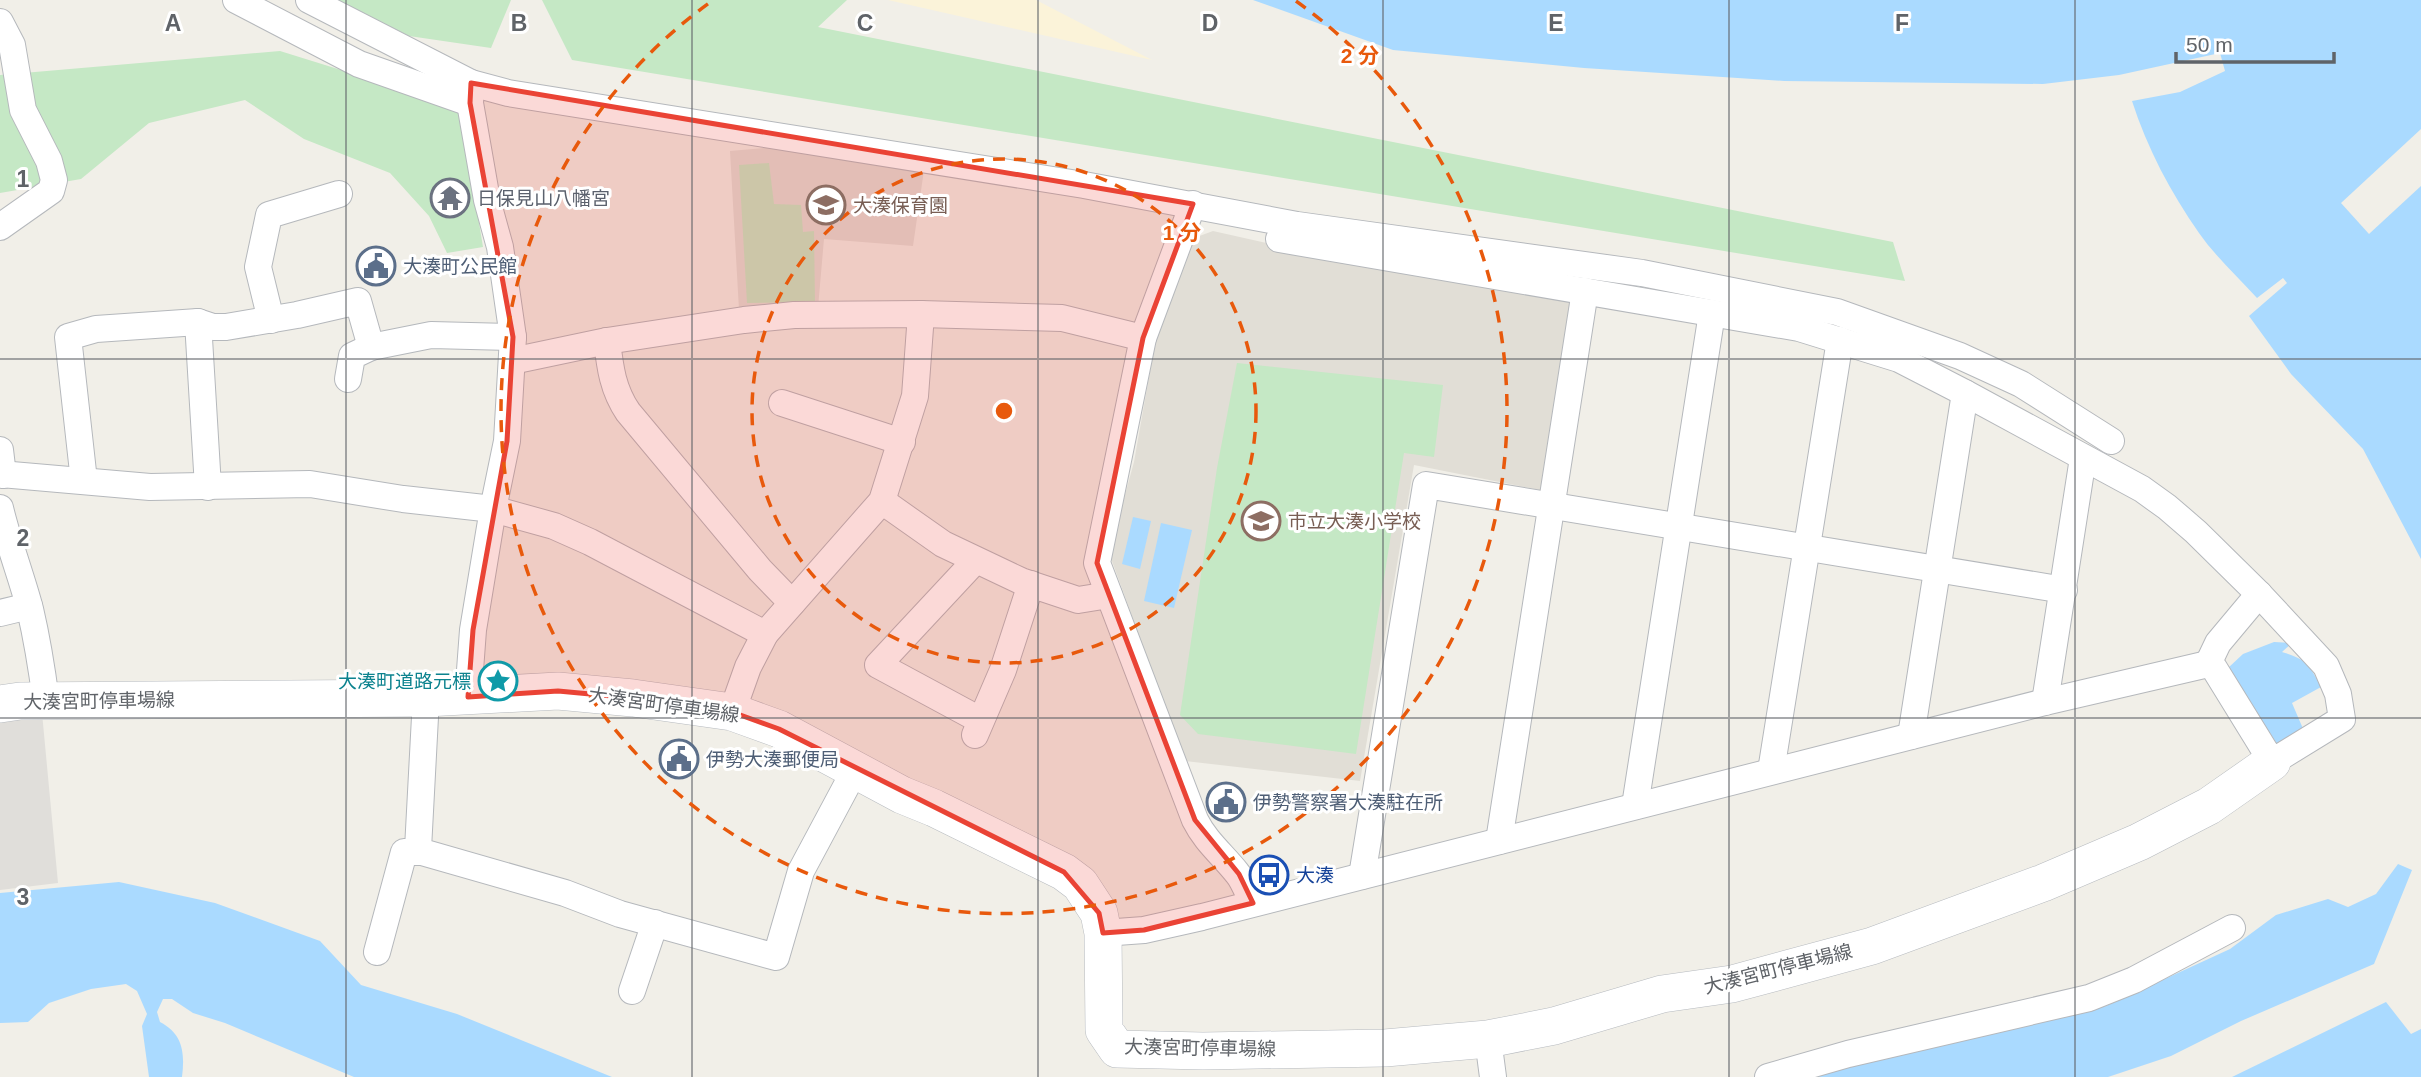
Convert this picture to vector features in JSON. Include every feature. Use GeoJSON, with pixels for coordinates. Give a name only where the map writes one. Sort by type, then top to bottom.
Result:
{"type":"FeatureCollection","features":[{"type":"Feature","properties":{"kind":"main road","name":"大湊宮町停車場線"},"geometry":{"type":"LineString","coordinates":[[0,704],[46,701],[426,698],[558,691],[733,712],[779,729],[902,795],[1064,872],[1080,884],[1099,913],[1103,933],[1104,1030],[1117,1049],[1203,1051],[1385,1048],[1489,1039],[1554,1026],[1662,994],[1732,984],[1872,946],[2043,883],[2139,842],[2209,806],[2272,762]]}},
{"type":"Feature","properties":{"kind":"street"},"geometry":{"type":"LineString","coordinates":[[236,0],[359,64],[470,93],[508,93],[1297,225],[1642,273],[1837,312],[1960,356],[2021,384],[2110,441]]}},
{"type":"Feature","properties":{"kind":"street"},"geometry":{"type":"LineString","coordinates":[[309,0],[470,93]]}},
{"type":"Feature","properties":{"kind":"street"},"geometry":{"type":"LineString","coordinates":[[0,24],[12,46],[23,110],[49,161],[54,180],[51,191],[0,227]]}},
{"type":"Feature","properties":{"kind":"street"},"geometry":{"type":"LineString","coordinates":[[468,697],[473,630],[507,441],[512,349],[500,247],[487,200],[470,93]]}},
{"type":"Feature","properties":{"kind":"street"},"geometry":{"type":"LineString","coordinates":[[271,320],[258,267],[269,215],[339,194]]}},
{"type":"Feature","properties":{"kind":"street"},"geometry":{"type":"LineString","coordinates":[[1103,933],[1144,930],[2045,702],[2208,664],[2214,668],[2272,762],[2342,719],[2338,694],[2326,666],[2259,594],[2167,506],[2142,489],[1899,359],[1799,328],[1285,241],[1191,208]]}},
{"type":"Feature","properties":{"kind":"street"},"geometry":{"type":"LineString","coordinates":[[1191,208],[1143,338],[1097,563],[1195,820],[1221,857],[1239,874],[1253,903]]}},
{"type":"Feature","properties":{"kind":"street"},"geometry":{"type":"LineString","coordinates":[[1499,841],[1585,291]]}},
{"type":"Feature","properties":{"kind":"street"},"geometry":{"type":"LineString","coordinates":[[84,481],[68,337],[96,330],[198,322],[213,327],[226,327],[358,301],[371,347]]}},
{"type":"Feature","properties":{"kind":"street"},"geometry":{"type":"LineString","coordinates":[[1635,806],[1712,313]]}},
{"type":"Feature","properties":{"kind":"street"},"geometry":{"type":"LineString","coordinates":[[348,379],[352,356],[371,347],[431,335],[512,349],[607,341],[794,315],[921,314],[1062,318],[1143,338]]}},
{"type":"Feature","properties":{"kind":"street"},"geometry":{"type":"LineString","coordinates":[[733,712],[748,667],[765,634],[882,501],[915,396],[921,314]]}},
{"type":"Feature","properties":{"kind":"street"},"geometry":{"type":"LineString","coordinates":[[198,322],[208,486]]}},
{"type":"Feature","properties":{"kind":"street"},"geometry":{"type":"LineString","coordinates":[[1771,771],[1840,340]]}},
{"type":"Feature","properties":{"kind":"street"},"geometry":{"type":"LineString","coordinates":[[607,341],[610,372],[617,396],[628,412],[760,570],[792,603]]}},
{"type":"Feature","properties":{"kind":"street"},"geometry":{"type":"LineString","coordinates":[[1911,736],[1965,393]]}},
{"type":"Feature","properties":{"kind":"street"},"geometry":{"type":"LineString","coordinates":[[782,403],[902,442]]}},
{"type":"Feature","properties":{"kind":"street"},"geometry":{"type":"LineString","coordinates":[[2045,702],[2083,458]]}},
{"type":"Feature","properties":{"kind":"street"},"geometry":{"type":"LineString","coordinates":[[1,466],[84,481],[150,487],[310,484],[402,499],[493,509],[554,526],[590,542],[765,634]]}},
{"type":"Feature","properties":{"kind":"street"},"geometry":{"type":"LineString","coordinates":[[1362,876],[1426,485],[2064,590]]}},
{"type":"Feature","properties":{"kind":"street"},"geometry":{"type":"LineString","coordinates":[[882,501],[943,544],[975,561],[1078,600],[1109,595]]}},
{"type":"Feature","properties":{"kind":"street"},"geometry":{"type":"LineString","coordinates":[[0,508],[29,606],[46,701]]}},
{"type":"Feature","properties":{"kind":"street"},"geometry":{"type":"LineString","coordinates":[[975,561],[878,664],[977,727],[1003,670],[1031,584]]}},
{"type":"Feature","properties":{"kind":"street"},"geometry":{"type":"LineString","coordinates":[[2208,664],[2218,642],[2259,594]]}},
{"type":"Feature","properties":{"kind":"street"},"geometry":{"type":"LineString","coordinates":[[0,613],[29,606]]}},
{"type":"Feature","properties":{"kind":"street"},"geometry":{"type":"LineString","coordinates":[[422,852],[418,849],[426,698]]}},
{"type":"Feature","properties":{"kind":"street"},"geometry":{"type":"LineString","coordinates":[[377,952],[404,852],[422,852],[776,957],[800,871],[855,770]]}},
{"type":"Feature","properties":{"kind":"street"},"geometry":{"type":"LineString","coordinates":[[632,991],[654,923]]}},
{"type":"Feature","properties":{"kind":"street"},"geometry":{"type":"LineString","coordinates":[[1768,1077],[1848,1054],[2089,999],[2134,980],[2232,928]]}},
{"type":"Feature","properties":{"kind":"street"},"geometry":{"type":"LineString","coordinates":[[1489,1039],[1493,1077]]}},
{"type":"Feature","properties":{"kind":"highlighted area"},"geometry":{"type":"Polygon","coordinates":[[[471,83],[1193,204],[1143,338],[1097,563],[1195,820],[1239,874],[1253,903],[1144,930],[1103,933],[1099,913],[1064,872],[779,729],[732,712],[633,698],[558,691],[468,697],[473,630],[507,441],[513,337],[470,103],[471,83]]]}},
{"type":"Feature","properties":{"kind":"shaded area","name":"大湊保育園"},"geometry":{"type":"Polygon","coordinates":[[[787,146],[924,170],[913,246],[824,239],[818,308],[739,310],[730,151],[787,146]]]}},
{"type":"Feature","properties":{"kind":"shaded area","name":"市立大湊小学校"},"geometry":{"type":"Polygon","coordinates":[[[1213,231],[1311,253],[1578,297],[1578,332],[1540,490],[1414,465],[1360,781],[1185,761],[1109,553],[1134,462],[1155,343],[1194,238],[1213,231]]]}},
{"type":"Feature","properties":{"kind":"shaded area"},"geometry":{"type":"Polygon","coordinates":[[[42,713],[58,883],[0,890],[0,717],[42,713]]]}},
{"type":"Feature","properties":{"kind":"green space"},"geometry":{"type":"Polygon","coordinates":[[[338,0],[511,0],[491,48],[409,36],[338,0]]]}},
{"type":"Feature","properties":{"kind":"green space"},"geometry":{"type":"Polygon","coordinates":[[[542,0],[847,0],[818,27],[1893,242],[1905,281],[572,60],[542,0]]]}},
{"type":"Feature","properties":{"kind":"green space"},"geometry":{"type":"Polygon","coordinates":[[[280,51],[460,107],[483,247],[447,253],[429,216],[390,173],[304,139],[245,100],[149,123],[81,179],[0,193],[0,75],[280,51]]]}},
{"type":"Feature","properties":{"kind":"green space"},"geometry":{"type":"Polygon","coordinates":[[[769,163],[774,204],[801,205],[803,232],[814,231],[815,302],[747,303],[739,165],[769,163]]]}},
{"type":"Feature","properties":{"kind":"green space"},"geometry":{"type":"Polygon","coordinates":[[[1237,363],[1443,385],[1434,457],[1404,453],[1356,754],[1198,734],[1180,715],[1217,468],[1237,363]]]}},
{"type":"Feature","properties":{"kind":"sand"},"geometry":{"type":"Polygon","coordinates":[[[888,0],[1036,0],[1152,60],[888,0]]]}},
{"type":"Feature","properties":{"kind":"water"},"geometry":{"type":"Polygon","coordinates":[[[1253,0],[2421,0],[2421,559],[2363,449],[2291,374],[2249,316],[2287,283],[2283,278],[2257,298],[2199,233],[2169,186],[2145,136],[2132,101],[2180,92],[2225,71],[2220,53],[2119,75],[2043,84],[1784,81],[1584,68],[1393,50],[1253,0]]]}},
{"type":"Feature","properties":{"kind":"water"},"geometry":{"type":"Polygon","coordinates":[[[1133,517],[1151,521],[1140,569],[1122,564],[1133,517]]]}},
{"type":"Feature","properties":{"kind":"water"},"geometry":{"type":"Polygon","coordinates":[[[1161,523],[1192,530],[1174,608],[1144,601],[1161,523]]]}},
{"type":"Feature","properties":{"kind":"water"},"geometry":{"type":"Polygon","coordinates":[[[2274,642],[2292,643],[2282,652],[2297,657],[2306,664],[2321,687],[2292,703],[2304,731],[2281,750],[2228,668],[2243,654],[2274,642]]]}},
{"type":"Feature","properties":{"kind":"water"},"geometry":{"type":"Polygon","coordinates":[[[2398,864],[2412,870],[2374,964],[2241,1021],[2171,1056],[2108,1077],[1812,1077],[1971,1035],[2106,1006],[2230,949],[2276,915],[2328,899],[2348,907],[2376,894],[2398,864]]]}},
{"type":"Feature","properties":{"kind":"water"},"geometry":{"type":"Polygon","coordinates":[[[119,882],[215,903],[320,941],[361,985],[457,1014],[612,1077],[354,1077],[225,1023],[193,1013],[172,999],[163,999],[157,1012],[160,1022],[174,1032],[181,1045],[182,1077],[149,1077],[142,1026],[147,1014],[137,991],[126,984],[91,989],[49,1003],[28,1022],[0,1023],[0,893],[119,882]]]}},
{"type":"Feature","properties":{"kind":"water"},"geometry":{"type":"Polygon","coordinates":[[[2386,1002],[2411,1034],[2421,1029],[2421,1077],[2232,1077],[2386,1002]]]}},
{"type":"Feature","properties":{"kind":"pier"},"geometry":{"type":"Polygon","coordinates":[[[2421,129],[2421,186],[2369,234],[2341,203],[2421,129]]]}},
{"type":"Feature","properties":{"kind":"place","name":"日保見山八幡宮"},"geometry":{"type":"Point","coordinates":[450,198]}},
{"type":"Feature","properties":{"kind":"place","name":"大湊保育園"},"geometry":{"type":"Point","coordinates":[826,205]}},
{"type":"Feature","properties":{"kind":"place","name":"大湊町公民館"},"geometry":{"type":"Point","coordinates":[376,266]}},
{"type":"Feature","properties":{"kind":"place","name":"市立大湊小学校"},"geometry":{"type":"Point","coordinates":[1261,521]}},
{"type":"Feature","properties":{"kind":"place","name":"大湊町道路元標"},"geometry":{"type":"Point","coordinates":[498,681]}},
{"type":"Feature","properties":{"kind":"place","name":"伊勢大湊郵便局"},"geometry":{"type":"Point","coordinates":[679,759]}},
{"type":"Feature","properties":{"kind":"place","name":"伊勢警察署大湊駐在所"},"geometry":{"type":"Point","coordinates":[1226,802]}},
{"type":"Feature","properties":{"kind":"place","name":"大湊"},"geometry":{"type":"Point","coordinates":[1269,875]}}]}
